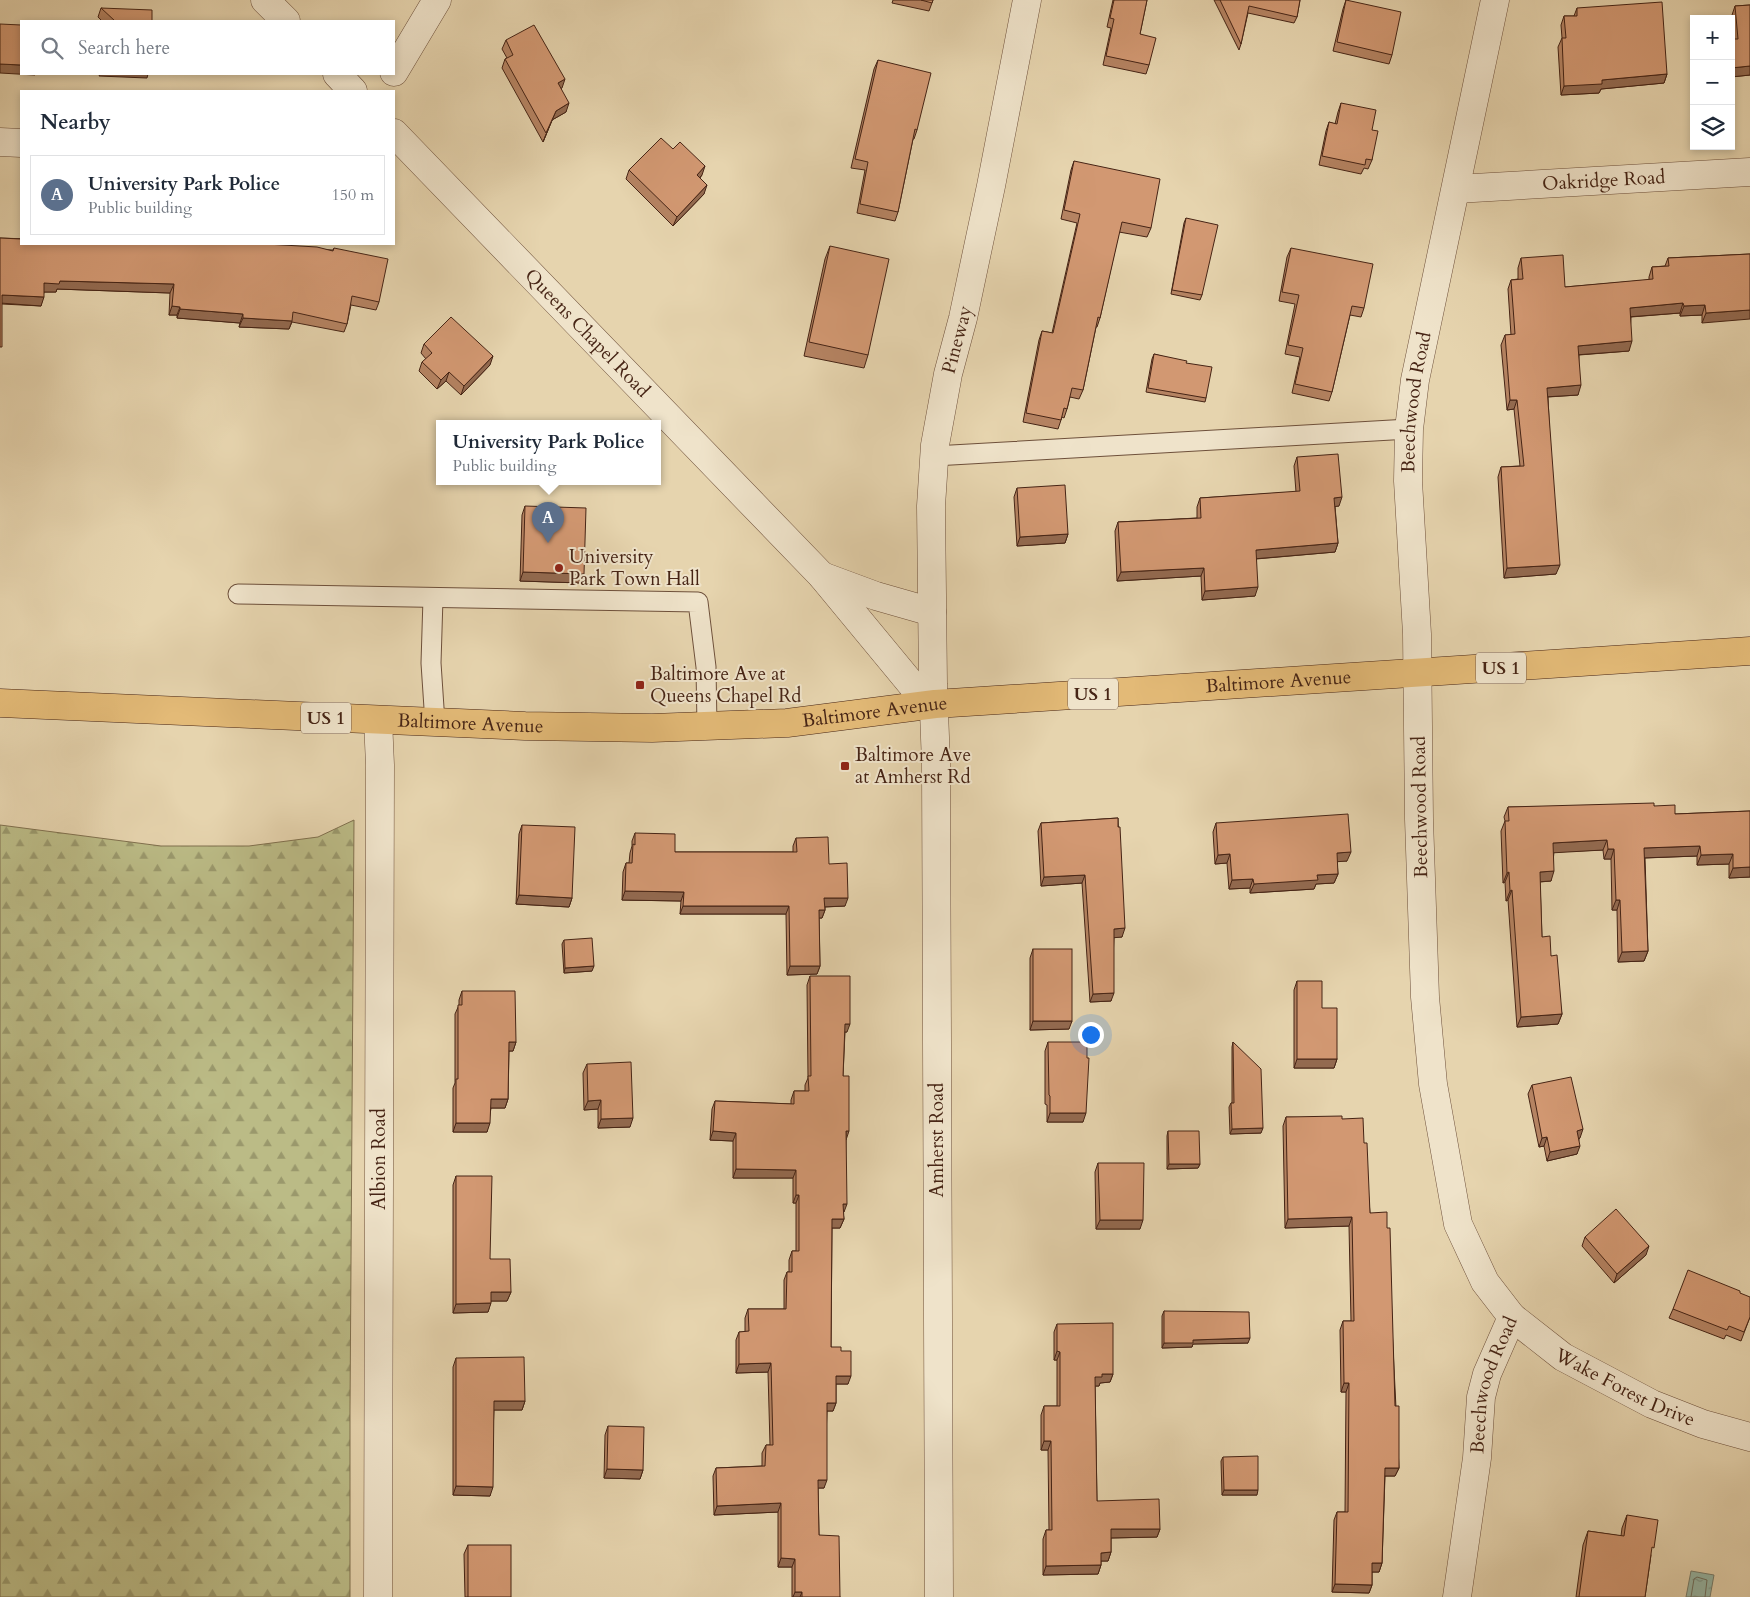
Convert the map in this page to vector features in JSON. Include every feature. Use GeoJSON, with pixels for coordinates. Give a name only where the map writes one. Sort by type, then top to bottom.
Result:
{"type":"FeatureCollection","features":[{"type":"Feature","properties":{"kind":"main road","name":"Baltimore Avenue"},"geometry":{"type":"LineString","coordinates":[[0,703],[435,723],[590,728],[707,727],[787,723],[934,694],[1418,674],[1750,651]]}},
{"type":"Feature","properties":{"kind":"street"},"geometry":{"type":"LineString","coordinates":[[265,0],[285,20]]}},
{"type":"Feature","properties":{"kind":"street"},"geometry":{"type":"LineString","coordinates":[[395,70],[437,0]]}},
{"type":"Feature","properties":{"kind":"street","name":"Pineway"},"geometry":{"type":"LineString","coordinates":[[934,694],[932,506],[934,456],[943,398],[987,205],[1027,0]]}},
{"type":"Feature","properties":{"kind":"street","name":"Beechwood Road"},"geometry":{"type":"LineString","coordinates":[[1457,1597],[1477,1458],[1481,1397],[1488,1374],[1512,1317],[1486,1282],[1458,1224],[1433,1084],[1425,997],[1419,819],[1417,634],[1408,481],[1409,429],[1415,380],[1495,0]]}},
{"type":"Feature","properties":{"kind":"street"},"geometry":{"type":"LineString","coordinates":[[338,75],[353,90]]}},
{"type":"Feature","properties":{"kind":"street"},"geometry":{"type":"LineString","coordinates":[[383,90],[392,75]]}},
{"type":"Feature","properties":{"kind":"street","name":"Queens Chapel Road"},"geometry":{"type":"LineString","coordinates":[[395,134],[822,576],[917,691],[934,694]]}},
{"type":"Feature","properties":{"kind":"street"},"geometry":{"type":"LineString","coordinates":[[0,142],[20,143]]}},
{"type":"Feature","properties":{"kind":"street","name":"Oakridge Road"},"geometry":{"type":"LineString","coordinates":[[1456,189],[1750,172]]}},
{"type":"Feature","properties":{"kind":"street","name":"Queens Chapel Road"},"geometry":{"type":"LineString","coordinates":[[822,576],[876,596],[932,612]]}},
{"type":"Feature","properties":{"kind":"street","name":"Amherst Road"},"geometry":{"type":"LineString","coordinates":[[934,694],[938,1597]]}},
{"type":"Feature","properties":{"kind":"street","name":"Albion Road"},"geometry":{"type":"LineString","coordinates":[[378,720],[380,765],[378,1597]]}},
{"type":"Feature","properties":{"kind":"street","name":"Wake Forest Drive"},"geometry":{"type":"LineString","coordinates":[[1512,1317],[1563,1357],[1652,1404],[1703,1424],[1750,1437]]}},
{"type":"Feature","properties":{"kind":"lane"},"geometry":{"type":"LineString","coordinates":[[934,456],[1409,429]]}},
{"type":"Feature","properties":{"kind":"lane"},"geometry":{"type":"LineString","coordinates":[[238,594],[698,602],[706,667],[707,727]]}},
{"type":"Feature","properties":{"kind":"lane"},"geometry":{"type":"LineString","coordinates":[[433,598],[431,663],[435,723]]}},
{"type":"Feature","properties":{"kind":"green space"},"geometry":{"type":"Polygon","coordinates":[[[354,820],[350,1597],[0,1597],[0,825],[161,846],[249,846],[318,837],[354,820]]]}},
{"type":"Feature","properties":{"kind":"water"},"geometry":{"type":"Polygon","coordinates":[[[1691,1571],[1714,1575],[1710,1597],[1686,1597],[1691,1571]]]}},
{"type":"Feature","properties":{"kind":"building"},"geometry":{"type":"Polygon","coordinates":[[[921,0],[933,0],[932,3],[921,0]]]}},
{"type":"Feature","properties":{"kind":"building"},"geometry":{"type":"Polygon","coordinates":[[[1114,0],[1147,0],[1140,34],[1156,38],[1149,65],[1106,56],[1114,19],[1110,18],[1114,0]]]}},
{"type":"Feature","properties":{"kind":"building"},"geometry":{"type":"Polygon","coordinates":[[[1220,0],[1300,0],[1297,17],[1249,6],[1241,44],[1220,0]]]}},
{"type":"Feature","properties":{"kind":"building"},"geometry":{"type":"Polygon","coordinates":[[[1346,0],[1401,12],[1392,55],[1337,42],[1346,0]]]}},
{"type":"Feature","properties":{"kind":"building"},"geometry":{"type":"Polygon","coordinates":[[[1662,2],[1667,74],[1602,80],[1602,84],[1564,86],[1562,38],[1566,38],[1564,16],[1577,16],[1577,8],[1662,2]]]}},
{"type":"Feature","properties":{"kind":"building"},"geometry":{"type":"Polygon","coordinates":[[[1750,5],[1750,66],[1735,68],[1735,39],[1738,39],[1735,6],[1750,5]]]}},
{"type":"Feature","properties":{"kind":"building"},"geometry":{"type":"Polygon","coordinates":[[[101,8],[152,10],[152,20],[114,20],[101,8]]]}},
{"type":"Feature","properties":{"kind":"building"},"geometry":{"type":"Polygon","coordinates":[[[0,24],[20,25],[20,65],[0,64],[0,24]]]}},
{"type":"Feature","properties":{"kind":"building"},"geometry":{"type":"Polygon","coordinates":[[[534,25],[565,79],[558,83],[569,103],[556,111],[546,133],[505,59],[513,55],[506,40],[534,25]]]}},
{"type":"Feature","properties":{"kind":"building"},"geometry":{"type":"Polygon","coordinates":[[[878,60],[931,73],[917,130],[915,129],[898,212],[860,204],[868,162],[855,159],[878,60]]]}},
{"type":"Feature","properties":{"kind":"building"},"geometry":{"type":"Polygon","coordinates":[[[1341,103],[1376,110],[1372,130],[1378,131],[1372,160],[1366,159],[1365,165],[1322,156],[1329,122],[1337,124],[1341,103]]]}},
{"type":"Feature","properties":{"kind":"building"},"geometry":{"type":"Polygon","coordinates":[[[661,138],[673,149],[680,142],[705,166],[697,175],[707,185],[677,217],[629,170],[661,138]]]}},
{"type":"Feature","properties":{"kind":"building"},"geometry":{"type":"Polygon","coordinates":[[[1074,161],[1160,179],[1151,228],[1122,222],[1100,318],[1098,317],[1083,390],[1072,388],[1067,409],[1064,408],[1061,420],[1026,413],[1042,331],[1053,333],[1080,214],[1064,210],[1074,161]]]}},
{"type":"Feature","properties":{"kind":"building"},"geometry":{"type":"Polygon","coordinates":[[[1186,218],[1218,225],[1202,295],[1172,290],[1186,218]]]}},
{"type":"Feature","properties":{"kind":"building"},"geometry":{"type":"Polygon","coordinates":[[[0,238],[20,239],[20,245],[283,245],[317,247],[333,251],[334,248],[388,259],[379,302],[352,296],[347,324],[293,312],[292,321],[243,318],[243,314],[180,309],[180,307],[172,306],[174,284],[60,281],[59,284],[44,283],[44,297],[2,295],[2,347],[0,347],[0,238]]]}},
{"type":"Feature","properties":{"kind":"building"},"geometry":{"type":"Polygon","coordinates":[[[830,246],[889,259],[868,355],[809,342],[830,246]]]}},
{"type":"Feature","properties":{"kind":"building"},"geometry":{"type":"Polygon","coordinates":[[[1291,248],[1373,264],[1364,308],[1352,306],[1332,392],[1295,384],[1303,348],[1288,345],[1299,295],[1282,292],[1291,248]]]}},
{"type":"Feature","properties":{"kind":"building"},"geometry":{"type":"Polygon","coordinates":[[[1750,254],[1750,310],[1706,313],[1705,305],[1684,306],[1683,303],[1630,308],[1632,341],[1578,346],[1581,385],[1547,388],[1560,565],[1507,568],[1501,467],[1524,466],[1517,400],[1510,400],[1505,335],[1515,334],[1511,280],[1523,279],[1521,258],[1563,255],[1565,287],[1653,279],[1652,267],[1669,266],[1668,258],[1750,254]]]}},
{"type":"Feature","properties":{"kind":"building"},"geometry":{"type":"Polygon","coordinates":[[[451,317],[493,356],[464,386],[449,372],[441,380],[422,362],[432,353],[424,344],[451,317]]]}},
{"type":"Feature","properties":{"kind":"building"},"geometry":{"type":"Polygon","coordinates":[[[1154,354],[1187,361],[1186,363],[1212,367],[1206,398],[1148,388],[1154,354]]]}},
{"type":"Feature","properties":{"kind":"building"},"geometry":{"type":"Polygon","coordinates":[[[1338,454],[1342,497],[1334,498],[1338,543],[1256,550],[1258,587],[1205,591],[1204,568],[1121,572],[1118,522],[1201,518],[1200,498],[1300,491],[1297,457],[1338,454]]]}},
{"type":"Feature","properties":{"kind":"building"},"geometry":{"type":"Polygon","coordinates":[[[1065,485],[1068,534],[1020,537],[1017,488],[1065,485]]]}},
{"type":"Feature","properties":{"kind":"building"},"geometry":{"type":"Polygon","coordinates":[[[525,506],[586,508],[584,574],[523,572],[525,506]]]}},
{"type":"Feature","properties":{"kind":"building"},"geometry":{"type":"Polygon","coordinates":[[[1654,803],[1654,806],[1675,805],[1675,814],[1750,811],[1750,867],[1733,868],[1733,854],[1701,855],[1700,846],[1644,848],[1648,951],[1622,952],[1620,900],[1616,900],[1614,849],[1608,849],[1607,840],[1553,843],[1554,871],[1540,872],[1542,937],[1550,936],[1551,956],[1557,955],[1562,1014],[1521,1017],[1512,890],[1510,891],[1509,872],[1507,873],[1505,821],[1509,821],[1508,807],[1654,803]]]}},
{"type":"Feature","properties":{"kind":"building"},"geometry":{"type":"Polygon","coordinates":[[[1348,814],[1351,852],[1337,853],[1338,874],[1317,875],[1318,880],[1254,884],[1253,879],[1232,880],[1230,854],[1218,855],[1216,823],[1348,814]]]}},
{"type":"Feature","properties":{"kind":"building"},"geometry":{"type":"Polygon","coordinates":[[[1118,818],[1125,928],[1114,929],[1114,993],[1093,994],[1085,875],[1044,877],[1041,823],[1118,818]]]}},
{"type":"Feature","properties":{"kind":"building"},"geometry":{"type":"Polygon","coordinates":[[[522,825],[575,827],[572,898],[519,895],[522,825]]]}},
{"type":"Feature","properties":{"kind":"building"},"geometry":{"type":"Polygon","coordinates":[[[635,833],[675,834],[675,852],[797,852],[796,838],[828,837],[829,864],[847,863],[848,898],[824,898],[825,910],[819,910],[820,966],[790,966],[789,906],[683,906],[684,892],[625,891],[626,863],[632,863],[635,833]]]}},
{"type":"Feature","properties":{"kind":"building"},"geometry":{"type":"Polygon","coordinates":[[[592,938],[594,966],[565,968],[564,940],[592,938]]]}},
{"type":"Feature","properties":{"kind":"building"},"geometry":{"type":"Polygon","coordinates":[[[1033,949],[1072,949],[1072,1021],[1033,1021],[1033,949]]]}},
{"type":"Feature","properties":{"kind":"building"},"geometry":{"type":"Polygon","coordinates":[[[810,976],[850,976],[850,1024],[845,1024],[843,1076],[849,1076],[849,1131],[846,1131],[847,1204],[843,1204],[844,1219],[832,1219],[831,1347],[841,1347],[841,1351],[851,1351],[851,1376],[836,1376],[836,1403],[827,1403],[827,1480],[818,1480],[819,1535],[839,1536],[840,1597],[802,1597],[802,1592],[795,1592],[795,1559],[781,1558],[781,1503],[717,1506],[716,1468],[765,1466],[766,1445],[773,1445],[771,1363],[739,1364],[739,1332],[749,1331],[748,1309],[786,1309],[787,1272],[792,1272],[792,1251],[799,1251],[799,1195],[796,1195],[796,1170],[736,1169],[736,1133],[713,1131],[715,1101],[794,1104],[794,1091],[809,1091],[808,1076],[811,1076],[810,976]]]}},
{"type":"Feature","properties":{"kind":"building"},"geometry":{"type":"Polygon","coordinates":[[[1297,981],[1322,981],[1322,1008],[1337,1008],[1337,1059],[1297,1059],[1297,981]]]}},
{"type":"Feature","properties":{"kind":"building"},"geometry":{"type":"Polygon","coordinates":[[[462,991],[515,991],[516,1042],[509,1042],[508,1099],[491,1099],[490,1123],[456,1123],[458,1005],[462,1005],[462,991]]]}},
{"type":"Feature","properties":{"kind":"building"},"geometry":{"type":"Polygon","coordinates":[[[1048,1042],[1087,1042],[1087,1058],[1089,1058],[1086,1113],[1050,1113],[1048,1042]]]}},
{"type":"Feature","properties":{"kind":"building"},"geometry":{"type":"Polygon","coordinates":[[[1233,1042],[1261,1069],[1263,1128],[1232,1129],[1231,1103],[1234,1103],[1233,1042]]]}},
{"type":"Feature","properties":{"kind":"building"},"geometry":{"type":"Polygon","coordinates":[[[631,1062],[633,1118],[601,1119],[601,1100],[588,1101],[587,1064],[631,1062]]]}},
{"type":"Feature","properties":{"kind":"building"},"geometry":{"type":"Polygon","coordinates":[[[1571,1077],[1583,1129],[1577,1131],[1580,1146],[1550,1152],[1547,1137],[1542,1138],[1532,1085],[1571,1077]]]}},
{"type":"Feature","properties":{"kind":"building"},"geometry":{"type":"Polygon","coordinates":[[[1342,1116],[1342,1119],[1363,1118],[1364,1143],[1367,1143],[1370,1213],[1387,1212],[1387,1228],[1390,1228],[1395,1406],[1399,1406],[1399,1468],[1385,1468],[1382,1563],[1372,1563],[1372,1585],[1335,1584],[1337,1512],[1348,1512],[1349,1383],[1344,1383],[1343,1321],[1354,1321],[1352,1217],[1288,1219],[1286,1117],[1342,1116]]]}},
{"type":"Feature","properties":{"kind":"building"},"geometry":{"type":"Polygon","coordinates":[[[1168,1131],[1199,1131],[1200,1164],[1169,1164],[1168,1131]]]}},
{"type":"Feature","properties":{"kind":"building"},"geometry":{"type":"Polygon","coordinates":[[[1098,1163],[1144,1163],[1143,1220],[1100,1220],[1098,1163]]]}},
{"type":"Feature","properties":{"kind":"building"},"geometry":{"type":"Polygon","coordinates":[[[456,1176],[492,1176],[490,1259],[510,1259],[511,1292],[491,1292],[491,1303],[456,1304],[456,1176]]]}},
{"type":"Feature","properties":{"kind":"building"},"geometry":{"type":"Polygon","coordinates":[[[1616,1209],[1649,1246],[1617,1274],[1585,1237],[1616,1209]]]}},
{"type":"Feature","properties":{"kind":"building"},"geometry":{"type":"Polygon","coordinates":[[[1688,1270],[1740,1291],[1740,1293],[1750,1297],[1750,1317],[1744,1332],[1729,1326],[1727,1330],[1673,1309],[1688,1270]]]}},
{"type":"Feature","properties":{"kind":"building"},"geometry":{"type":"Polygon","coordinates":[[[1164,1311],[1249,1312],[1250,1338],[1193,1340],[1193,1343],[1164,1343],[1164,1311]]]}},
{"type":"Feature","properties":{"kind":"building"},"geometry":{"type":"Polygon","coordinates":[[[1113,1323],[1113,1374],[1102,1374],[1102,1377],[1095,1377],[1097,1501],[1159,1499],[1160,1529],[1111,1529],[1111,1552],[1101,1553],[1101,1565],[1046,1566],[1046,1530],[1052,1530],[1051,1441],[1044,1441],[1044,1406],[1060,1406],[1060,1352],[1057,1351],[1057,1324],[1113,1323]]]}},
{"type":"Feature","properties":{"kind":"building"},"geometry":{"type":"Polygon","coordinates":[[[524,1357],[525,1401],[494,1401],[493,1487],[456,1486],[456,1358],[524,1357]]]}},
{"type":"Feature","properties":{"kind":"building"},"geometry":{"type":"Polygon","coordinates":[[[608,1426],[644,1427],[643,1470],[607,1469],[608,1426]]]}},
{"type":"Feature","properties":{"kind":"building"},"geometry":{"type":"Polygon","coordinates":[[[1258,1456],[1258,1490],[1224,1490],[1223,1457],[1258,1456]]]}},
{"type":"Feature","properties":{"kind":"building"},"geometry":{"type":"Polygon","coordinates":[[[1627,1515],[1658,1520],[1645,1597],[1579,1597],[1588,1531],[1624,1536],[1627,1515]]]}},
{"type":"Feature","properties":{"kind":"building"},"geometry":{"type":"Polygon","coordinates":[[[468,1545],[511,1545],[511,1597],[468,1597],[468,1545]]]}},
{"type":"Feature","properties":{"kind":"place","name":"University Park Police"},"geometry":{"type":"Point","coordinates":[548,543]}},
{"type":"Feature","properties":{"kind":"place","name":"University Park Town Hall"},"geometry":{"type":"Point","coordinates":[559,568]}},
{"type":"Feature","properties":{"kind":"place","name":"Baltimore Ave at Queens Chapel Rd"},"geometry":{"type":"Point","coordinates":[640,685]}},
{"type":"Feature","properties":{"kind":"place","name":"Baltimore Ave at Amherst Rd"},"geometry":{"type":"Point","coordinates":[845,766]}}]}
